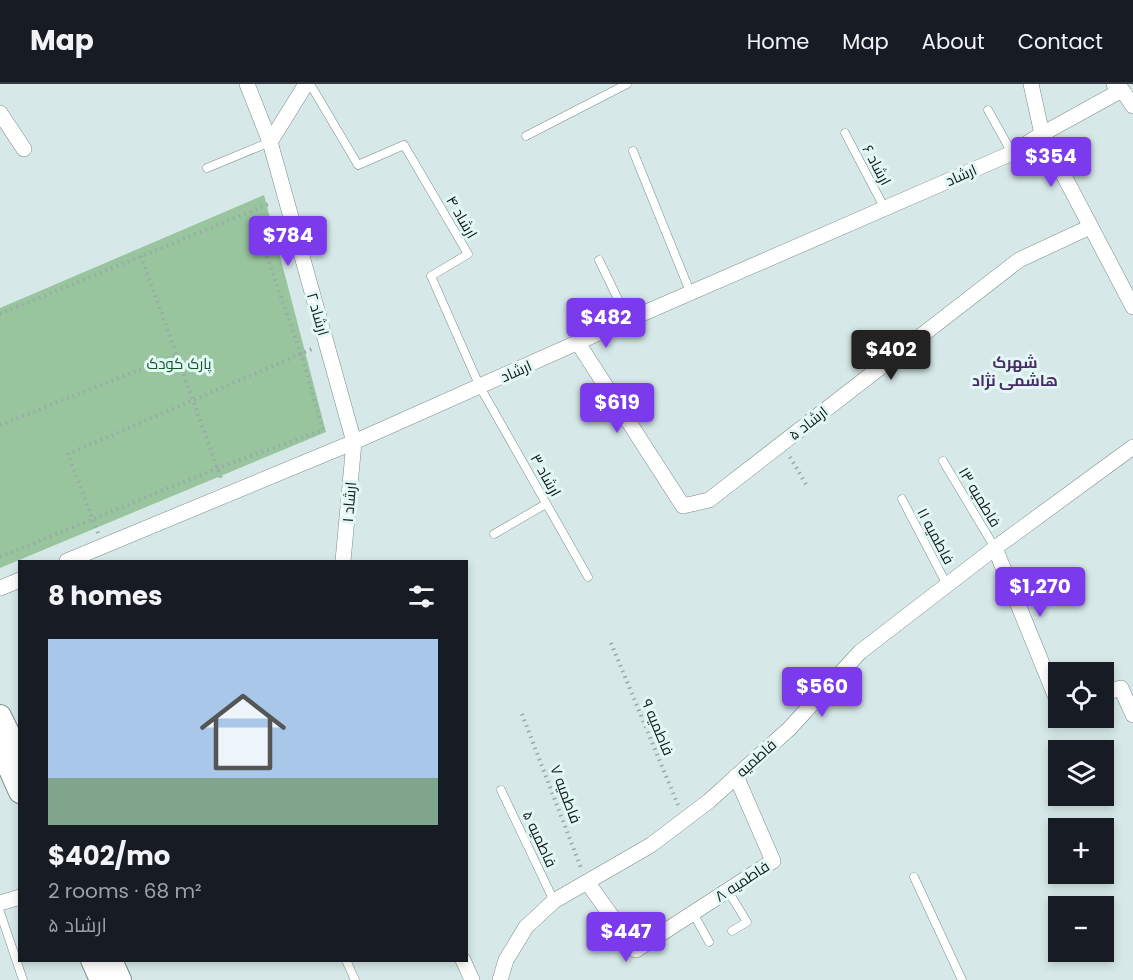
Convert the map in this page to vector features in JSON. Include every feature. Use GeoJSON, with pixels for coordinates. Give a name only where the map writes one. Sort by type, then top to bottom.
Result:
{"type":"FeatureCollection","features":[{"type":"Feature","properties":{"kind":"main road"},"geometry":{"type":"LineString","coordinates":[[0,716],[18,753]]}},
{"type":"Feature","properties":{"kind":"main road"},"geometry":{"type":"LineString","coordinates":[[0,747],[18,788]]}},
{"type":"Feature","properties":{"kind":"main road"},"geometry":{"type":"LineString","coordinates":[[93,962],[101,980]]}},
{"type":"Feature","properties":{"kind":"main road"},"geometry":{"type":"LineString","coordinates":[[112,962],[120,980]]}},
{"type":"Feature","properties":{"kind":"street","name":"ارشاد ۲"},"geometry":{"type":"LineString","coordinates":[[246,84],[270,142],[354,442]]}},
{"type":"Feature","properties":{"kind":"street"},"geometry":{"type":"LineString","coordinates":[[270,142],[308,84]]}},
{"type":"Feature","properties":{"kind":"street"},"geometry":{"type":"LineString","coordinates":[[1031,84],[1042,134],[1133,307]]}},
{"type":"Feature","properties":{"kind":"street"},"geometry":{"type":"LineString","coordinates":[[1122,86],[1133,106]]}},
{"type":"Feature","properties":{"kind":"street","name":"ارشاد"},"geometry":{"type":"LineString","coordinates":[[69,560],[354,442],[1012,153],[1122,86]]}},
{"type":"Feature","properties":{"kind":"street"},"geometry":{"type":"LineString","coordinates":[[0,112],[24,149]]}},
{"type":"Feature","properties":{"kind":"street","name":"ارشاد ۵"},"geometry":{"type":"LineString","coordinates":[[578,344],[683,506],[709,500],[1019,260],[1090,227]]}},
{"type":"Feature","properties":{"kind":"street","name":"ارشاد ۱"},"geometry":{"type":"LineString","coordinates":[[343,560],[354,442]]}},
{"type":"Feature","properties":{"kind":"street","name":"فاطمیه"},"geometry":{"type":"LineString","coordinates":[[500,980],[506,960],[526,927],[554,901],[651,845],[736,776],[789,729],[860,652],[994,548],[1133,447]]}},
{"type":"Feature","properties":{"kind":"street"},"geometry":{"type":"LineString","coordinates":[[994,548],[1048,678]]}},
{"type":"Feature","properties":{"kind":"street"},"geometry":{"type":"LineString","coordinates":[[0,588],[18,581]]}},
{"type":"Feature","properties":{"kind":"street"},"geometry":{"type":"LineString","coordinates":[[1114,690],[1121,688],[1133,715]]}},
{"type":"Feature","properties":{"kind":"street","name":"فاطمیه ۸"},"geometry":{"type":"LineString","coordinates":[[587,882],[636,950],[773,861],[736,776]]}},
{"type":"Feature","properties":{"kind":"street"},"geometry":{"type":"LineString","coordinates":[[0,903],[18,898]]}},
{"type":"Feature","properties":{"kind":"street"},"geometry":{"type":"LineString","coordinates":[[464,962],[472,980]]}},
{"type":"Feature","properties":{"kind":"lane","name":"ارشاد ۴"},"geometry":{"type":"LineString","coordinates":[[308,84],[358,165],[405,145],[468,255],[431,276],[480,387]]}},
{"type":"Feature","properties":{"kind":"lane"},"geometry":{"type":"LineString","coordinates":[[526,136],[627,84]]}},
{"type":"Feature","properties":{"kind":"lane"},"geometry":{"type":"LineString","coordinates":[[988,110],[1012,153]]}},
{"type":"Feature","properties":{"kind":"lane","name":"ارشاد ۶"},"geometry":{"type":"LineString","coordinates":[[844,133],[885,209]]}},
{"type":"Feature","properties":{"kind":"lane"},"geometry":{"type":"LineString","coordinates":[[207,168],[270,142]]}},
{"type":"Feature","properties":{"kind":"lane"},"geometry":{"type":"LineString","coordinates":[[633,151],[691,294]]}},
{"type":"Feature","properties":{"kind":"lane"},"geometry":{"type":"LineString","coordinates":[[598,260],[628,320]]}},
{"type":"Feature","properties":{"kind":"lane","name":"ارشاد ۳"},"geometry":{"type":"LineString","coordinates":[[480,387],[588,577]]}},
{"type":"Feature","properties":{"kind":"lane","name":"فاطمیه ۱۳"},"geometry":{"type":"LineString","coordinates":[[943,461],[994,548]]}},
{"type":"Feature","properties":{"kind":"lane","name":"فاطمیه ۱۱"},"geometry":{"type":"LineString","coordinates":[[902,499],[947,585]]}},
{"type":"Feature","properties":{"kind":"lane"},"geometry":{"type":"LineString","coordinates":[[494,534],[546,504]]}},
{"type":"Feature","properties":{"kind":"lane","name":"فاطمیه ۵"},"geometry":{"type":"LineString","coordinates":[[501,790],[554,901]]}},
{"type":"Feature","properties":{"kind":"lane"},"geometry":{"type":"LineString","coordinates":[[914,877],[962,980]]}},
{"type":"Feature","properties":{"kind":"lane"},"geometry":{"type":"LineString","coordinates":[[728,891],[747,922],[732,931]]}},
{"type":"Feature","properties":{"kind":"lane"},"geometry":{"type":"LineString","coordinates":[[0,912],[23,980]]}},
{"type":"Feature","properties":{"kind":"lane"},"geometry":{"type":"LineString","coordinates":[[693,913],[709,942]]}},
{"type":"Feature","properties":{"kind":"lane"},"geometry":{"type":"LineString","coordinates":[[347,962],[355,980]]}},
{"type":"Feature","properties":{"kind":"path"},"geometry":{"type":"LineString","coordinates":[[0,315],[285,197]]}},
{"type":"Feature","properties":{"kind":"path"},"geometry":{"type":"LineString","coordinates":[[0,557],[218,468],[323,430],[301,354],[251,211]]}},
{"type":"Feature","properties":{"kind":"path"},"geometry":{"type":"LineString","coordinates":[[141,256],[227,495]]}},
{"type":"Feature","properties":{"kind":"path"},"geometry":{"type":"LineString","coordinates":[[103,546],[68,454],[327,343]]}},
{"type":"Feature","properties":{"kind":"path"},"geometry":{"type":"LineString","coordinates":[[0,426],[177,355]]}},
{"type":"Feature","properties":{"kind":"path"},"geometry":{"type":"LineString","coordinates":[[782,444],[808,488]]}},
{"type":"Feature","properties":{"kind":"path","name":"فاطمیه ۹"},"geometry":{"type":"LineString","coordinates":[[611,643],[684,819]]}},
{"type":"Feature","properties":{"kind":"path","name":"فاطمیه ۷"},"geometry":{"type":"LineString","coordinates":[[522,714],[587,882]]}},
{"type":"Feature","properties":{"kind":"green space","name":"پارک کودک"},"geometry":{"type":"Polygon","coordinates":[[[264,195],[326,432],[0,568],[0,308],[264,195]]]}},
{"type":"Feature","properties":{"kind":"district","name":"شهرک هاشمی نژاد"},"geometry":{"type":"Point","coordinates":[1015,371]}}]}
